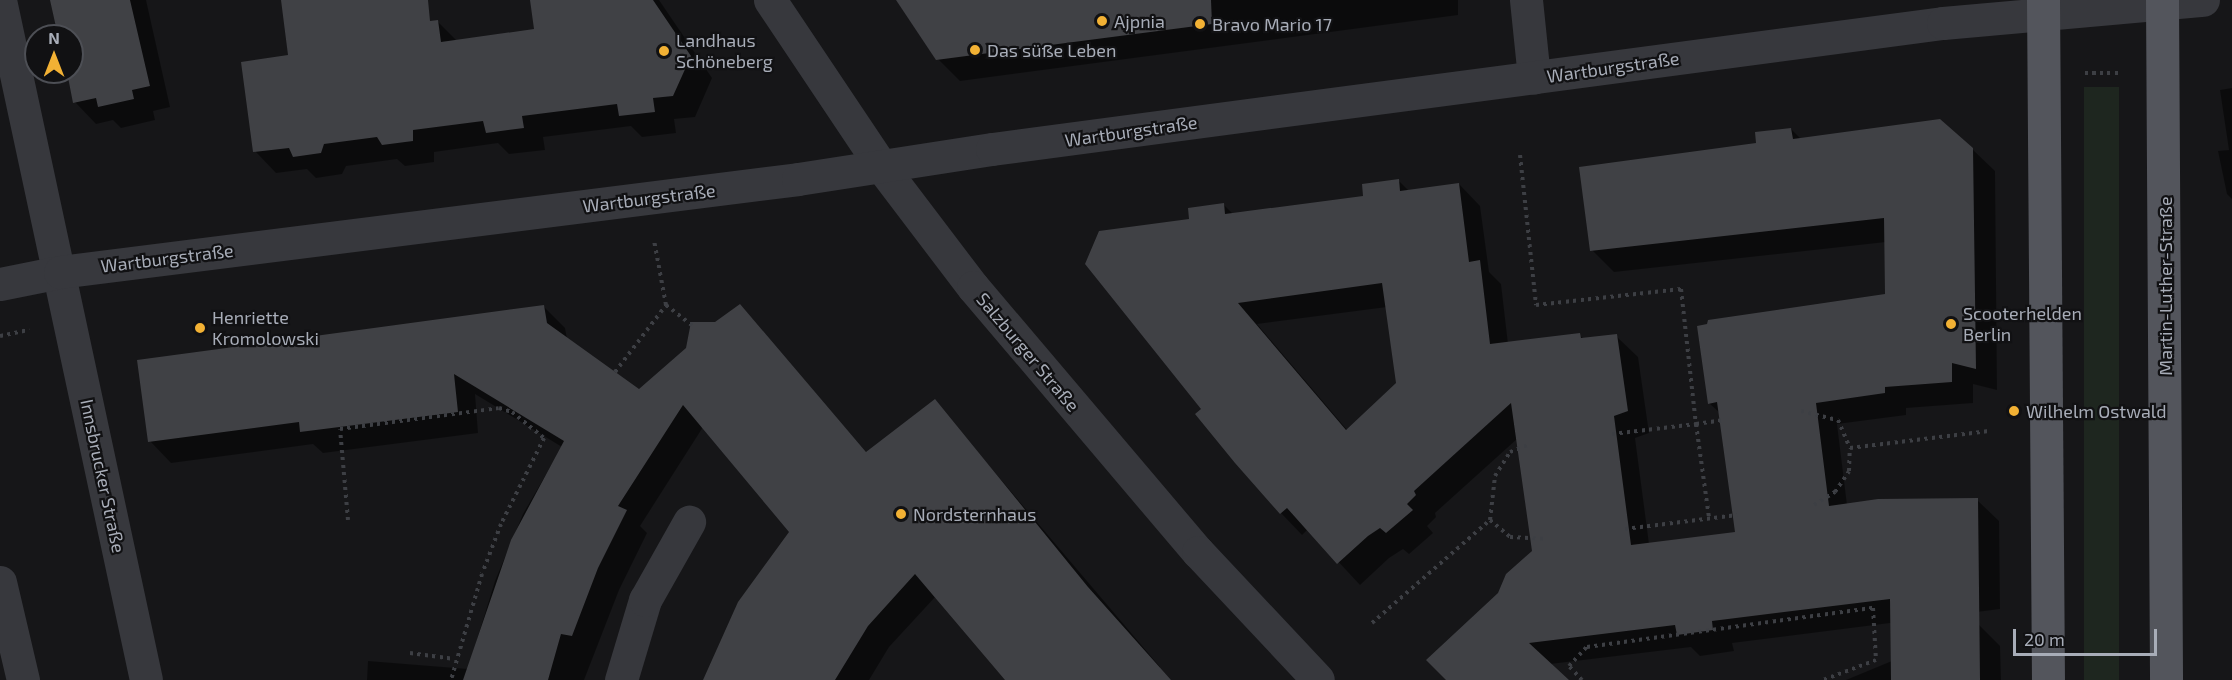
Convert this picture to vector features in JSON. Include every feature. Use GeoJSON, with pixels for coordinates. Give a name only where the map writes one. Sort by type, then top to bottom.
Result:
{"type":"FeatureCollection","features":[{"type":"Feature","properties":{"kind":"main road","name":"Martin-Luther-Straße"},"geometry":{"type":"LineString","coordinates":[[2162,2],[2166,680]]}},
{"type":"Feature","properties":{"kind":"main road"},"geometry":{"type":"LineString","coordinates":[[2044,7],[2048,680]]}},
{"type":"Feature","properties":{"kind":"street","name":"Innsbrucker Straße"},"geometry":{"type":"LineString","coordinates":[[0,0],[146,680]]}},
{"type":"Feature","properties":{"kind":"street","name":"Salzburger Straße"},"geometry":{"type":"LineString","coordinates":[[770,0],[881,166],[973,287],[1198,552],[1318,680]]}},
{"type":"Feature","properties":{"kind":"street"},"geometry":{"type":"LineString","coordinates":[[1526,0],[1534,78]]}},
{"type":"Feature","properties":{"kind":"street","name":"Wartburgstraße"},"geometry":{"type":"LineString","coordinates":[[60,272],[881,166],[1943,23],[2044,7],[2203,0]]}},
{"type":"Feature","properties":{"kind":"street"},"geometry":{"type":"LineString","coordinates":[[0,284],[60,272]]}},
{"type":"Feature","properties":{"kind":"street"},"geometry":{"type":"LineString","coordinates":[[621,680],[645,600],[689,522]]}},
{"type":"Feature","properties":{"kind":"street"},"geometry":{"type":"LineString","coordinates":[[0,582],[23,680]]}},
{"type":"Feature","properties":{"kind":"path"},"geometry":{"type":"LineString","coordinates":[[2084,73],[2119,73]]}},
{"type":"Feature","properties":{"kind":"path"},"geometry":{"type":"LineString","coordinates":[[1520,155],[1536,305],[1681,289],[1709,518]]}},
{"type":"Feature","properties":{"kind":"path"},"geometry":{"type":"LineString","coordinates":[[654,240],[666,305],[693,326]]}},
{"type":"Feature","properties":{"kind":"path"},"geometry":{"type":"LineString","coordinates":[[615,372],[666,305]]}},
{"type":"Feature","properties":{"kind":"path"},"geometry":{"type":"LineString","coordinates":[[0,336],[40,328]]}},
{"type":"Feature","properties":{"kind":"path"},"geometry":{"type":"LineString","coordinates":[[348,520],[340,429],[499,408],[513,412],[544,438],[501,524],[455,659],[451,680]]}},
{"type":"Feature","properties":{"kind":"path"},"geometry":{"type":"LineString","coordinates":[[1802,411],[1838,420],[1850,448],[1849,471],[1835,492],[1814,505]]}},
{"type":"Feature","properties":{"kind":"path"},"geometry":{"type":"LineString","coordinates":[[1612,434],[1724,420]]}},
{"type":"Feature","properties":{"kind":"path"},"geometry":{"type":"LineString","coordinates":[[1850,448],[1989,431]]}},
{"type":"Feature","properties":{"kind":"path"},"geometry":{"type":"LineString","coordinates":[[1372,623],[1490,520],[1495,476],[1510,452],[1531,444]]}},
{"type":"Feature","properties":{"kind":"path"},"geometry":{"type":"LineString","coordinates":[[1625,529],[1737,515]]}},
{"type":"Feature","properties":{"kind":"path"},"geometry":{"type":"LineString","coordinates":[[1490,520],[1510,537],[1544,539]]}},
{"type":"Feature","properties":{"kind":"path"},"geometry":{"type":"LineString","coordinates":[[1582,680],[1569,666],[1587,647],[1873,609],[1876,660],[1823,680]]}},
{"type":"Feature","properties":{"kind":"path"},"geometry":{"type":"LineString","coordinates":[[410,653],[455,659]]}},
{"type":"Feature","properties":{"kind":"shaded area"},"geometry":{"type":"Polygon","coordinates":[[[2084,87],[2119,87],[2119,680],[2084,680],[2084,87]]]}},
{"type":"Feature","properties":{"kind":"building"},"geometry":{"type":"Polygon","coordinates":[[[50,0],[130,0],[150,86],[132,90],[134,99],[98,107],[96,98],[73,103],[69,84],[84,84],[84,24],[55,24],[50,0]]]}},
{"type":"Feature","properties":{"kind":"building"},"geometry":{"type":"Polygon","coordinates":[[[281,0],[428,0],[430,21],[438,20],[441,42],[534,29],[530,0],[653,0],[691,56],[673,96],[653,98],[655,112],[619,116],[617,104],[522,116],[524,128],[486,133],[483,121],[413,130],[413,141],[382,145],[377,137],[324,144],[321,153],[293,157],[289,148],[253,152],[241,62],[288,55],[281,0]]]}},
{"type":"Feature","properties":{"kind":"building"},"geometry":{"type":"Polygon","coordinates":[[[896,0],[1211,0],[1212,24],[936,60],[896,0]]]}},
{"type":"Feature","properties":{"kind":"building"},"geometry":{"type":"Polygon","coordinates":[[[1940,119],[1973,148],[1976,369],[1952,363],[1952,382],[1885,387],[1885,393],[1816,403],[1829,506],[1878,499],[1978,498],[1980,680],[1891,680],[1890,599],[1712,621],[1713,630],[1677,635],[1675,625],[1529,643],[1569,680],[1446,680],[1426,660],[1498,593],[1506,574],[1532,551],[1511,403],[1414,491],[1416,495],[1407,504],[1413,510],[1386,533],[1380,528],[1368,536],[1337,564],[1287,508],[1280,514],[1235,463],[1195,414],[1201,409],[1085,264],[1099,231],[1189,219],[1188,208],[1224,203],[1225,214],[1363,196],[1362,184],[1399,179],[1400,191],[1459,183],[1469,262],[1480,260],[1490,344],[1580,333],[1581,338],[1617,334],[1628,411],[1614,416],[1631,545],[1735,532],[1717,402],[1708,404],[1697,326],[1707,324],[1708,320],[1885,294],[1884,218],[1590,251],[1579,167],[1756,143],[1755,132],[1791,128],[1793,139],[1940,119]],[[1382,283],[1238,303],[1346,430],[1396,383],[1382,283]]]}},
{"type":"Feature","properties":{"kind":"building"},"geometry":{"type":"Polygon","coordinates":[[[740,304],[866,452],[935,399],[1088,587],[1171,680],[1005,680],[915,574],[868,626],[835,680],[703,680],[738,602],[789,532],[683,405],[618,506],[627,510],[598,568],[572,636],[561,634],[548,680],[463,680],[511,540],[564,441],[454,374],[458,412],[300,432],[299,422],[148,442],[137,360],[544,305],[547,323],[639,389],[686,348],[691,322],[715,322],[740,304]]]}},
{"type":"Feature","properties":{"kind":"place","name":"Ajpnia"},"geometry":{"type":"Point","coordinates":[1102,21]}},
{"type":"Feature","properties":{"kind":"place","name":"Bravo Mario 17"},"geometry":{"type":"Point","coordinates":[1200,24]}},
{"type":"Feature","properties":{"kind":"place","name":"Das süße Leben"},"geometry":{"type":"Point","coordinates":[975,50]}},
{"type":"Feature","properties":{"kind":"place","name":"Landhaus Schöneberg"},"geometry":{"type":"Point","coordinates":[664,51]}},
{"type":"Feature","properties":{"kind":"place","name":"Scooterhelden Berlin"},"geometry":{"type":"Point","coordinates":[1951,324]}},
{"type":"Feature","properties":{"kind":"place","name":"Henriette Kromolowski"},"geometry":{"type":"Point","coordinates":[200,328]}},
{"type":"Feature","properties":{"kind":"place","name":"Wilhelm Ostwald"},"geometry":{"type":"Point","coordinates":[2014,411]}},
{"type":"Feature","properties":{"kind":"place","name":"Nordsternhaus"},"geometry":{"type":"Point","coordinates":[901,514]}}]}
